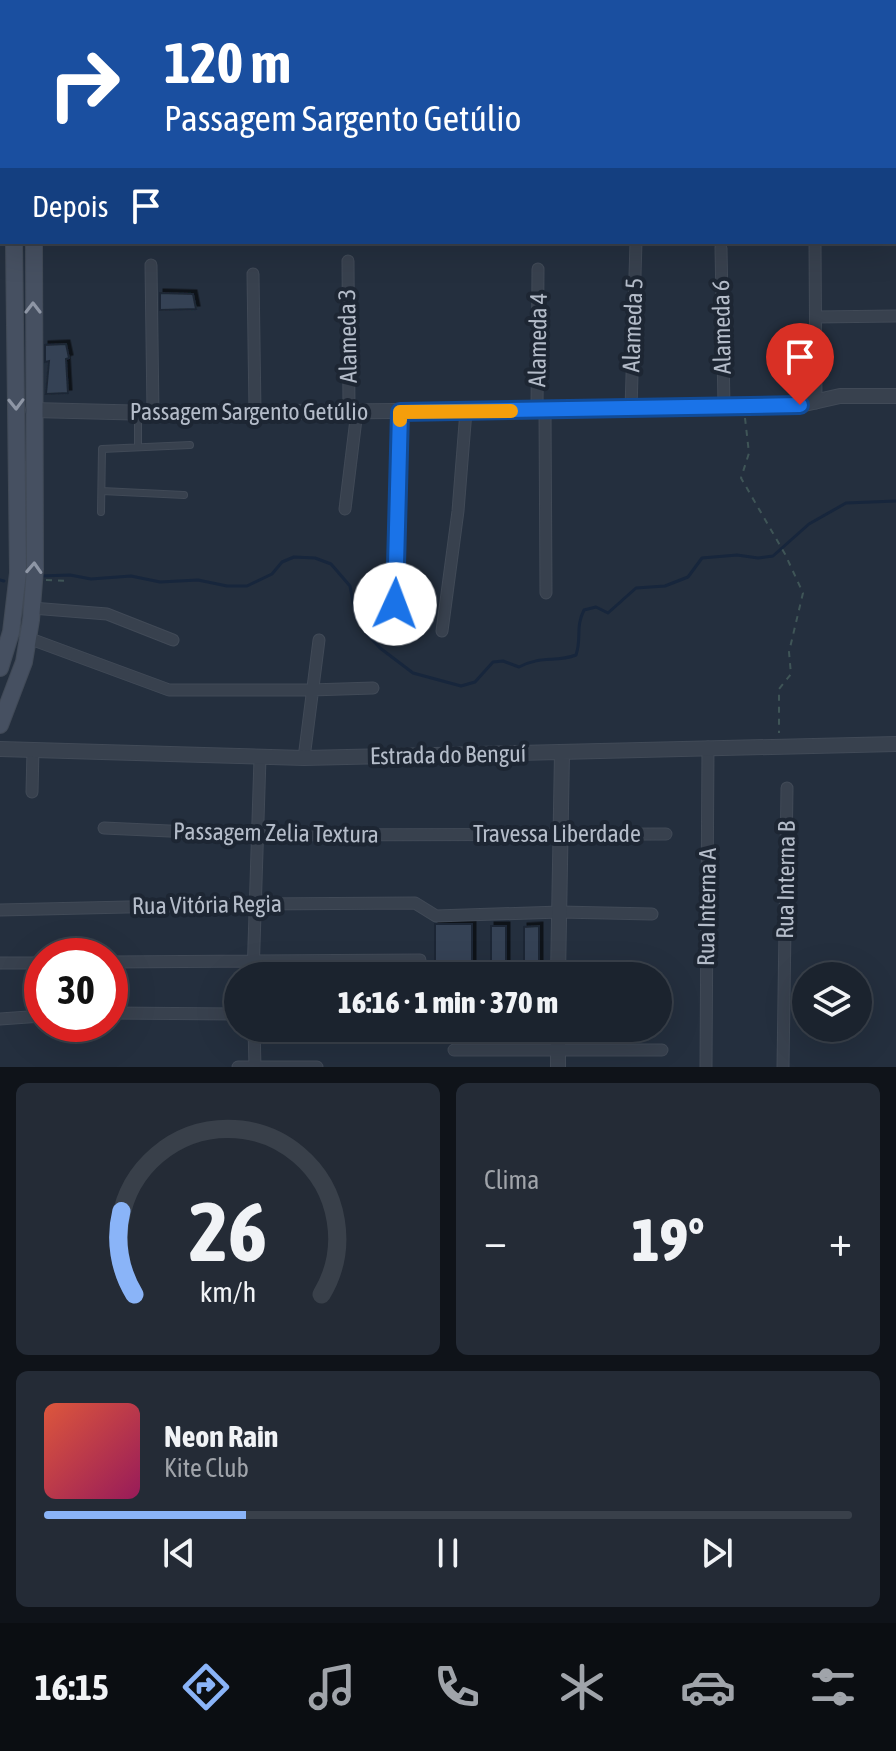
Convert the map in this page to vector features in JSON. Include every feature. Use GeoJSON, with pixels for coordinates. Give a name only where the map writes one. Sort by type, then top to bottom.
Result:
{"type":"FeatureCollection","features":[{"type":"Feature","properties":{"kind":"main road"},"geometry":{"type":"LineString","coordinates":[[0,668],[18,573],[7,335],[9,244]]}},
{"type":"Feature","properties":{"kind":"main road"},"geometry":{"type":"LineString","coordinates":[[0,725],[24,662],[32,608],[34,244]]}},
{"type":"Feature","properties":{"kind":"street","name":"Alameda 5"},"geometry":{"type":"LineString","coordinates":[[631,409],[636,244]]}},
{"type":"Feature","properties":{"kind":"street"},"geometry":{"type":"LineString","coordinates":[[815,244],[816,403]]}},
{"type":"Feature","properties":{"kind":"street","name":"Alameda 6"},"geometry":{"type":"LineString","coordinates":[[721,248],[724,406]]}},
{"type":"Feature","properties":{"kind":"street","name":"Alameda 3"},"geometry":{"type":"LineString","coordinates":[[345,509],[353,411],[348,261]]}},
{"type":"Feature","properties":{"kind":"street"},"geometry":{"type":"LineString","coordinates":[[146,413],[151,265]]}},
{"type":"Feature","properties":{"kind":"street","name":"Alameda 4"},"geometry":{"type":"LineString","coordinates":[[538,269],[546,593]]}},
{"type":"Feature","properties":{"kind":"street"},"geometry":{"type":"LineString","coordinates":[[253,274],[255,412]]}},
{"type":"Feature","properties":{"kind":"street"},"geometry":{"type":"LineString","coordinates":[[816,317],[896,316]]}},
{"type":"Feature","properties":{"kind":"street","name":"Passagem Sargento Getúlio"},"geometry":{"type":"LineString","coordinates":[[33,410],[146,413],[631,409],[816,403],[840,396],[896,396]]}},
{"type":"Feature","properties":{"kind":"street"},"geometry":{"type":"LineString","coordinates":[[442,631],[458,511],[466,411]]}},
{"type":"Feature","properties":{"kind":"street"},"geometry":{"type":"LineString","coordinates":[[395,604],[400,412]]}},
{"type":"Feature","properties":{"kind":"street"},"geometry":{"type":"LineString","coordinates":[[32,608],[107,614],[173,640]]}},
{"type":"Feature","properties":{"kind":"street"},"geometry":{"type":"LineString","coordinates":[[28,638],[169,690],[373,688]]}},
{"type":"Feature","properties":{"kind":"street"},"geometry":{"type":"LineString","coordinates":[[304,758],[319,640]]}},
{"type":"Feature","properties":{"kind":"street","name":"Estrada do Benguí"},"geometry":{"type":"LineString","coordinates":[[0,749],[304,758],[896,744]]}},
{"type":"Feature","properties":{"kind":"street","name":"Rua Interna A"},"geometry":{"type":"LineString","coordinates":[[706,1067],[708,747]]}},
{"type":"Feature","properties":{"kind":"street"},"geometry":{"type":"LineString","coordinates":[[32,792],[33,750]]}},
{"type":"Feature","properties":{"kind":"street"},"geometry":{"type":"LineString","coordinates":[[558,962],[562,753]]}},
{"type":"Feature","properties":{"kind":"street"},"geometry":{"type":"LineString","coordinates":[[253,961],[260,758]]}},
{"type":"Feature","properties":{"kind":"street","name":"Rua Interna B"},"geometry":{"type":"LineString","coordinates":[[783,1067],[787,788]]}},
{"type":"Feature","properties":{"kind":"street","name":"Passagem Zelia Textura"},"geometry":{"type":"LineString","coordinates":[[104,828],[258,835],[447,834]]}},
{"type":"Feature","properties":{"kind":"street","name":"Travessa Liberdade"},"geometry":{"type":"LineString","coordinates":[[447,834],[666,834]]}},
{"type":"Feature","properties":{"kind":"street","name":"Rua Vitória Regia"},"geometry":{"type":"LineString","coordinates":[[0,910],[415,903],[428,914],[436,916],[560,912],[652,914]]}},
{"type":"Feature","properties":{"kind":"street"},"geometry":{"type":"LineString","coordinates":[[128,962],[420,960]]}},
{"type":"Feature","properties":{"kind":"street"},"geometry":{"type":"LineString","coordinates":[[0,963],[24,963]]}},
{"type":"Feature","properties":{"kind":"street"},"geometry":{"type":"LineString","coordinates":[[128,1013],[224,1014]]}},
{"type":"Feature","properties":{"kind":"street"},"geometry":{"type":"LineString","coordinates":[[0,1019],[24,1017]]}},
{"type":"Feature","properties":{"kind":"street"},"geometry":{"type":"LineString","coordinates":[[254,1042],[255,1067]]}},
{"type":"Feature","properties":{"kind":"street"},"geometry":{"type":"LineString","coordinates":[[558,1042],[558,1067]]}},
{"type":"Feature","properties":{"kind":"street"},"geometry":{"type":"LineString","coordinates":[[454,1050],[662,1050]]}},
{"type":"Feature","properties":{"kind":"street"},"geometry":{"type":"LineString","coordinates":[[238,1067],[317,1067]]}},
{"type":"Feature","properties":{"kind":"lane"},"geometry":{"type":"LineString","coordinates":[[138,446],[146,413]]}},
{"type":"Feature","properties":{"kind":"lane"},"geometry":{"type":"LineString","coordinates":[[101,512],[102,449],[190,445]]}},
{"type":"Feature","properties":{"kind":"lane"},"geometry":{"type":"LineString","coordinates":[[102,491],[184,495]]}},
{"type":"Feature","properties":{"kind":"path"},"geometry":{"type":"LineString","coordinates":[[743,406],[749,453],[741,478],[785,554],[803,593],[789,652],[791,674],[779,689],[779,746]]}},
{"type":"Feature","properties":{"kind":"path"},"geometry":{"type":"LineString","coordinates":[[33,580],[67,581]]}},
{"type":"Feature","properties":{"kind":"building"},"geometry":{"type":"Polygon","coordinates":[[[160,293],[193,294],[196,309],[160,310],[160,293]]]}},
{"type":"Feature","properties":{"kind":"building"},"geometry":{"type":"Polygon","coordinates":[[[66,344],[69,358],[66,359],[68,393],[46,394],[49,361],[45,362],[45,345],[66,344]]]}},
{"type":"Feature","properties":{"kind":"building"},"geometry":{"type":"Polygon","coordinates":[[[435,924],[472,924],[472,962],[435,962],[435,924]]]}},
{"type":"Feature","properties":{"kind":"building"},"geometry":{"type":"Polygon","coordinates":[[[491,926],[506,926],[506,962],[491,962],[491,926]]]}},
{"type":"Feature","properties":{"kind":"building"},"geometry":{"type":"Polygon","coordinates":[[[539,926],[539,962],[524,962],[524,927],[539,926]]]}},
{"type":"Feature","properties":{"kind":"waterway"},"geometry":{"type":"LineString","coordinates":[[41,576],[70,575],[91,579],[131,576],[160,582],[198,580],[227,586],[247,586],[272,574],[282,562],[294,557],[315,558],[331,564],[350,586],[356,618],[380,648],[413,673],[461,686],[475,682],[493,662],[503,661],[519,667],[535,661],[576,655],[584,610],[596,607],[608,613],[636,588],[665,586],[688,577],[702,558],[773,556],[809,524],[846,503],[896,501]]}},
{"type":"Feature","properties":{"kind":"waterway"},"geometry":{"type":"LineString","coordinates":[[0,580],[4,581]]}},
{"type":"Feature","properties":{"kind":"slow traffic"},"geometry":{"type":"LineString","coordinates":[[400,420],[400,412],[511,411]]}},
{"type":"Feature","properties":{"kind":"route"},"geometry":{"type":"LineString","coordinates":[[395,604],[400,412],[800,405]]}}]}
